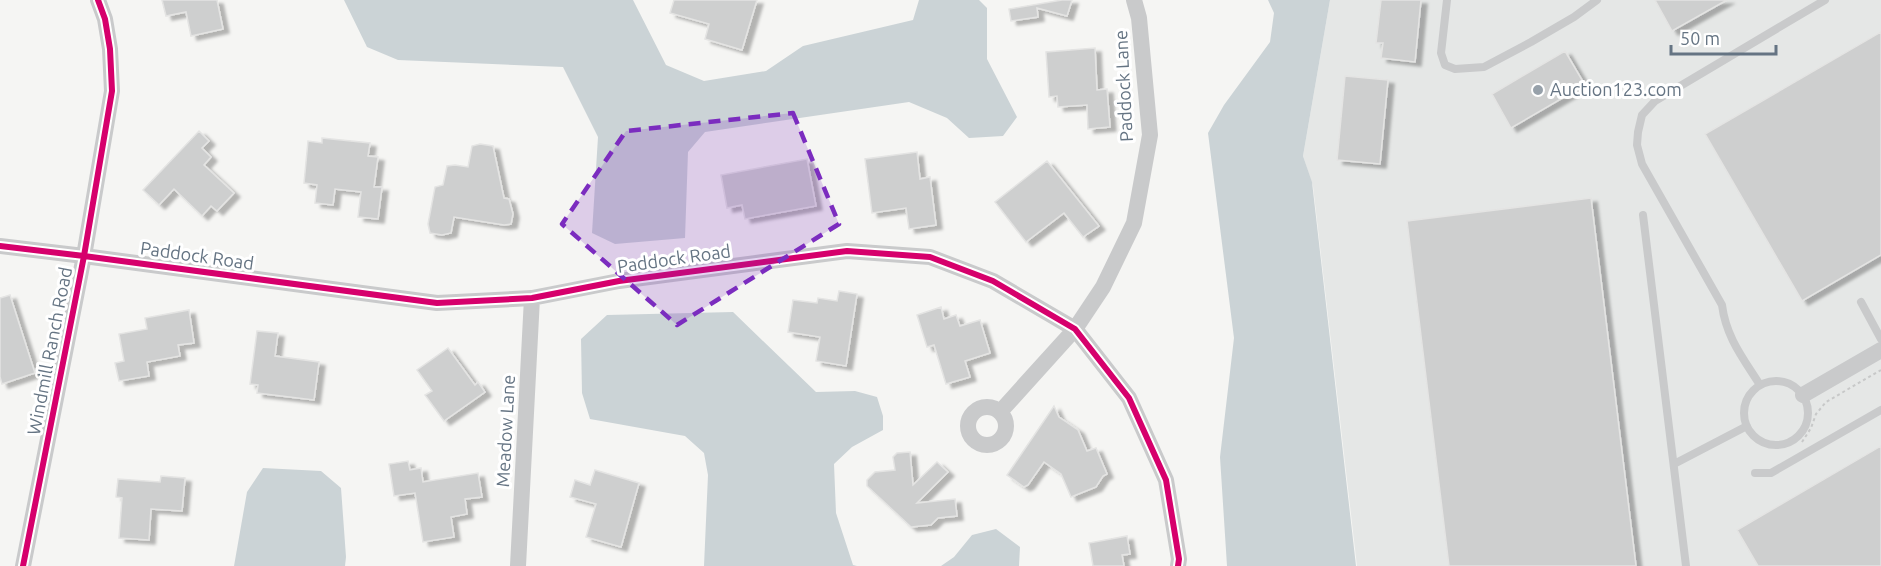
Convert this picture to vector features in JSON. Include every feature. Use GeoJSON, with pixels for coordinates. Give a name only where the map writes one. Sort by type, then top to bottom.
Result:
{"type":"FeatureCollection","features":[{"type":"Feature","properties":{"kind":"street","name":"Windmill Ranch Road"},"geometry":{"type":"LineString","coordinates":[[23,566],[84,256],[112,91],[110,49],[105,19],[98,0]]}},
{"type":"Feature","properties":{"kind":"street","name":"Paddock Lane"},"geometry":{"type":"LineString","coordinates":[[999,412],[1075,329],[1103,287],[1134,223],[1150,135],[1140,18],[1134,0]]}},
{"type":"Feature","properties":{"kind":"street","name":"Paddock Road"},"geometry":{"type":"LineString","coordinates":[[0,246],[437,303],[532,298],[619,281],[847,251],[930,257],[993,281],[1075,329],[1129,398],[1166,480],[1179,559],[1178,566]]}},
{"type":"Feature","properties":{"kind":"street","name":"Meadow Lane"},"geometry":{"type":"LineString","coordinates":[[518,566],[532,298]]}},
{"type":"Feature","properties":{"kind":"street"},"geometry":{"type":"LineString","coordinates":[[1803,395],[1881,350]]}},
{"type":"Feature","properties":{"kind":"lane"},"geometry":{"type":"LineString","coordinates":[[1447,0],[1441,53],[1445,65],[1455,69],[1484,67],[1574,17],[1597,0]]}},
{"type":"Feature","properties":{"kind":"lane"},"geometry":{"type":"LineString","coordinates":[[1760,385],[1732,340],[1724,321],[1722,304],[1642,164],[1636,145],[1638,132],[1642,115],[1655,101],[1825,0]]}},
{"type":"Feature","properties":{"kind":"lane"},"geometry":{"type":"LineString","coordinates":[[1643,215],[1686,566]]}},
{"type":"Feature","properties":{"kind":"lane"},"geometry":{"type":"LineString","coordinates":[[1861,302],[1881,339]]}},
{"type":"Feature","properties":{"kind":"lane"},"geometry":{"type":"LineString","coordinates":[[1770,381],[1782,381],[1793,385],[1803,395],[1809,414],[1807,425],[1792,442],[1770,445],[1753,436],[1744,415],[1745,404],[1750,394],[1760,385],[1770,381]]}},
{"type":"Feature","properties":{"kind":"lane"},"geometry":{"type":"LineString","coordinates":[[1755,473],[1771,473],[1881,410]]}},
{"type":"Feature","properties":{"kind":"lane"},"geometry":{"type":"LineString","coordinates":[[1674,464],[1747,426]]}},
{"type":"Feature","properties":{"kind":"path"},"geometry":{"type":"LineString","coordinates":[[1801,444],[1811,429],[1816,414],[1826,402],[1881,370]]}},
{"type":"Feature","properties":{"kind":"highlighted area"},"geometry":{"type":"Polygon","coordinates":[[[793,113],[839,224],[677,325],[562,224],[626,131],[793,113]]]}},
{"type":"Feature","properties":{"kind":"shaded area"},"geometry":{"type":"Polygon","coordinates":[[[344,0],[633,0],[666,65],[704,81],[766,71],[803,46],[913,20],[919,0],[979,0],[987,8],[987,59],[1017,117],[1003,136],[969,138],[947,118],[909,102],[705,132],[688,152],[685,238],[615,244],[592,233],[598,137],[563,67],[398,60],[367,47],[344,0]]]}},
{"type":"Feature","properties":{"kind":"shaded area"},"geometry":{"type":"Polygon","coordinates":[[[1268,0],[1330,0],[1303,156],[1312,182],[1356,566],[1227,566],[1220,457],[1234,338],[1208,133],[1224,105],[1270,42],[1274,13],[1268,0]]]}},
{"type":"Feature","properties":{"kind":"shaded area"},"geometry":{"type":"Polygon","coordinates":[[[1330,0],[1881,0],[1881,566],[1357,566],[1313,186],[1303,156],[1330,0]]]}},
{"type":"Feature","properties":{"kind":"shaded area"},"geometry":{"type":"Polygon","coordinates":[[[733,312],[816,392],[855,391],[877,397],[883,416],[883,430],[852,447],[834,464],[836,513],[853,565],[857,566],[704,566],[708,475],[704,453],[685,436],[590,419],[582,393],[581,339],[607,315],[733,312]]]}},
{"type":"Feature","properties":{"kind":"shaded area"},"geometry":{"type":"Polygon","coordinates":[[[263,468],[321,471],[341,488],[345,566],[234,566],[247,492],[263,468]]]}},
{"type":"Feature","properties":{"kind":"shaded area"},"geometry":{"type":"Polygon","coordinates":[[[996,529],[1020,547],[1019,566],[941,566],[954,557],[972,535],[996,529]]]}},
{"type":"Feature","properties":{"kind":"building"},"geometry":{"type":"Polygon","coordinates":[[[162,0],[217,0],[223,29],[191,36],[186,12],[166,16],[162,0]]]}},
{"type":"Feature","properties":{"kind":"building"},"geometry":{"type":"Polygon","coordinates":[[[674,0],[757,0],[742,50],[705,39],[709,24],[670,13],[674,0]]]}},
{"type":"Feature","properties":{"kind":"building"},"geometry":{"type":"Polygon","coordinates":[[[1072,0],[1067,16],[1037,8],[1038,17],[1011,21],[1009,9],[1072,0]]]}},
{"type":"Feature","properties":{"kind":"building"},"geometry":{"type":"Polygon","coordinates":[[[1381,0],[1421,0],[1415,62],[1381,58],[1383,43],[1376,43],[1381,0]]]}},
{"type":"Feature","properties":{"kind":"building"},"geometry":{"type":"Polygon","coordinates":[[[1655,0],[1727,0],[1672,31],[1655,0]]]}},
{"type":"Feature","properties":{"kind":"building"},"geometry":{"type":"Polygon","coordinates":[[[1881,32],[1881,255],[1802,301],[1705,134],[1881,32]]]}},
{"type":"Feature","properties":{"kind":"building"},"geometry":{"type":"Polygon","coordinates":[[[1095,48],[1097,90],[1107,89],[1110,127],[1088,129],[1087,105],[1058,107],[1057,96],[1049,97],[1046,52],[1095,48]]]}},
{"type":"Feature","properties":{"kind":"building","name":"Auction123.com"},"geometry":{"type":"Polygon","coordinates":[[[1565,51],[1585,85],[1511,128],[1492,94],[1565,51]]]}},
{"type":"Feature","properties":{"kind":"building"},"geometry":{"type":"Polygon","coordinates":[[[1345,76],[1388,80],[1380,164],[1337,160],[1345,76]]]}},
{"type":"Feature","properties":{"kind":"building"},"geometry":{"type":"Polygon","coordinates":[[[199,131],[209,141],[202,148],[211,157],[204,165],[234,193],[217,211],[211,206],[202,216],[174,189],[159,205],[143,190],[199,131]]]}},
{"type":"Feature","properties":{"kind":"building"},"geometry":{"type":"Polygon","coordinates":[[[322,138],[370,143],[368,156],[378,157],[374,187],[382,187],[378,219],[358,217],[361,192],[335,189],[333,205],[315,203],[317,185],[304,183],[308,141],[322,143],[322,138]]]}},
{"type":"Feature","properties":{"kind":"building"},"geometry":{"type":"Polygon","coordinates":[[[480,144],[493,146],[504,198],[509,199],[513,214],[511,224],[504,225],[454,217],[451,233],[442,235],[430,233],[428,224],[435,187],[443,185],[447,166],[468,167],[472,146],[480,144]]]}},
{"type":"Feature","properties":{"kind":"building"},"geometry":{"type":"Polygon","coordinates":[[[917,152],[920,179],[930,177],[936,225],[909,229],[906,208],[872,213],[865,159],[917,152]]]}},
{"type":"Feature","properties":{"kind":"building"},"geometry":{"type":"Polygon","coordinates":[[[807,159],[816,206],[745,219],[742,205],[727,208],[721,175],[807,159]]]}},
{"type":"Feature","properties":{"kind":"building"},"geometry":{"type":"Polygon","coordinates":[[[1047,161],[1099,226],[1083,237],[1064,213],[1026,242],[995,202],[1047,161]]]}},
{"type":"Feature","properties":{"kind":"building"},"geometry":{"type":"Polygon","coordinates":[[[1591,198],[1636,566],[1449,566],[1407,221],[1591,198]]]}},
{"type":"Feature","properties":{"kind":"building"},"geometry":{"type":"Polygon","coordinates":[[[839,291],[857,294],[846,366],[816,361],[820,337],[788,332],[793,300],[817,303],[818,298],[837,301],[839,291]]]}},
{"type":"Feature","properties":{"kind":"building"},"geometry":{"type":"Polygon","coordinates":[[[10,295],[35,373],[2,384],[0,377],[0,298],[10,295]]]}},
{"type":"Feature","properties":{"kind":"building"},"geometry":{"type":"Polygon","coordinates":[[[941,307],[944,319],[956,315],[960,326],[980,320],[990,353],[965,361],[970,377],[946,384],[934,345],[927,347],[917,315],[941,307]]]}},
{"type":"Feature","properties":{"kind":"building"},"geometry":{"type":"Polygon","coordinates":[[[189,310],[194,343],[178,345],[180,356],[147,362],[149,376],[119,381],[115,363],[124,361],[119,334],[147,329],[145,318],[189,310]]]}},
{"type":"Feature","properties":{"kind":"building"},"geometry":{"type":"Polygon","coordinates":[[[257,331],[278,333],[275,356],[319,362],[314,400],[257,393],[258,385],[250,384],[257,331]]]}},
{"type":"Feature","properties":{"kind":"building"},"geometry":{"type":"Polygon","coordinates":[[[448,348],[475,385],[478,382],[485,392],[444,421],[425,395],[432,391],[417,370],[448,348]]]}},
{"type":"Feature","properties":{"kind":"building"},"geometry":{"type":"Polygon","coordinates":[[[1054,406],[1059,417],[1078,430],[1087,451],[1096,448],[1107,474],[1096,487],[1071,497],[1061,474],[1044,462],[1028,485],[1024,487],[1007,475],[1054,406]]]}},
{"type":"Feature","properties":{"kind":"building"},"geometry":{"type":"Polygon","coordinates":[[[1881,446],[1881,566],[1758,566],[1737,530],[1881,446]]]}},
{"type":"Feature","properties":{"kind":"building"},"geometry":{"type":"Polygon","coordinates":[[[910,452],[913,485],[937,462],[948,472],[917,503],[955,499],[957,516],[938,518],[931,525],[911,527],[867,486],[867,480],[875,472],[895,470],[893,457],[897,453],[910,452]]]}},
{"type":"Feature","properties":{"kind":"building"},"geometry":{"type":"Polygon","coordinates":[[[408,461],[410,470],[421,468],[423,482],[478,473],[482,497],[465,499],[467,514],[451,517],[454,537],[423,542],[415,493],[394,496],[389,464],[408,461]]]}},
{"type":"Feature","properties":{"kind":"building"},"geometry":{"type":"Polygon","coordinates":[[[595,470],[639,483],[621,547],[586,537],[596,504],[570,497],[575,480],[590,485],[595,470]]]}},
{"type":"Feature","properties":{"kind":"building"},"geometry":{"type":"Polygon","coordinates":[[[161,476],[185,478],[182,511],[151,509],[149,540],[119,538],[122,498],[116,497],[118,479],[160,482],[161,476]]]}},
{"type":"Feature","properties":{"kind":"building"},"geometry":{"type":"Polygon","coordinates":[[[1127,536],[1130,554],[1122,555],[1124,566],[1093,566],[1089,543],[1127,536]]]}},
{"type":"Feature","properties":{"kind":"cycle path"},"geometry":{"type":"LineString","coordinates":[[23,566],[84,256],[112,91],[110,49],[105,19],[98,0]]}},
{"type":"Feature","properties":{"kind":"cycle path"},"geometry":{"type":"LineString","coordinates":[[0,246],[437,303],[532,298],[619,281],[847,251],[930,257],[993,281],[1075,329],[1129,398],[1166,480],[1179,559],[1178,566]]}},
{"type":"Feature","properties":{"kind":"place","name":"Auction123.com"},"geometry":{"type":"Point","coordinates":[1538,90]}}]}
